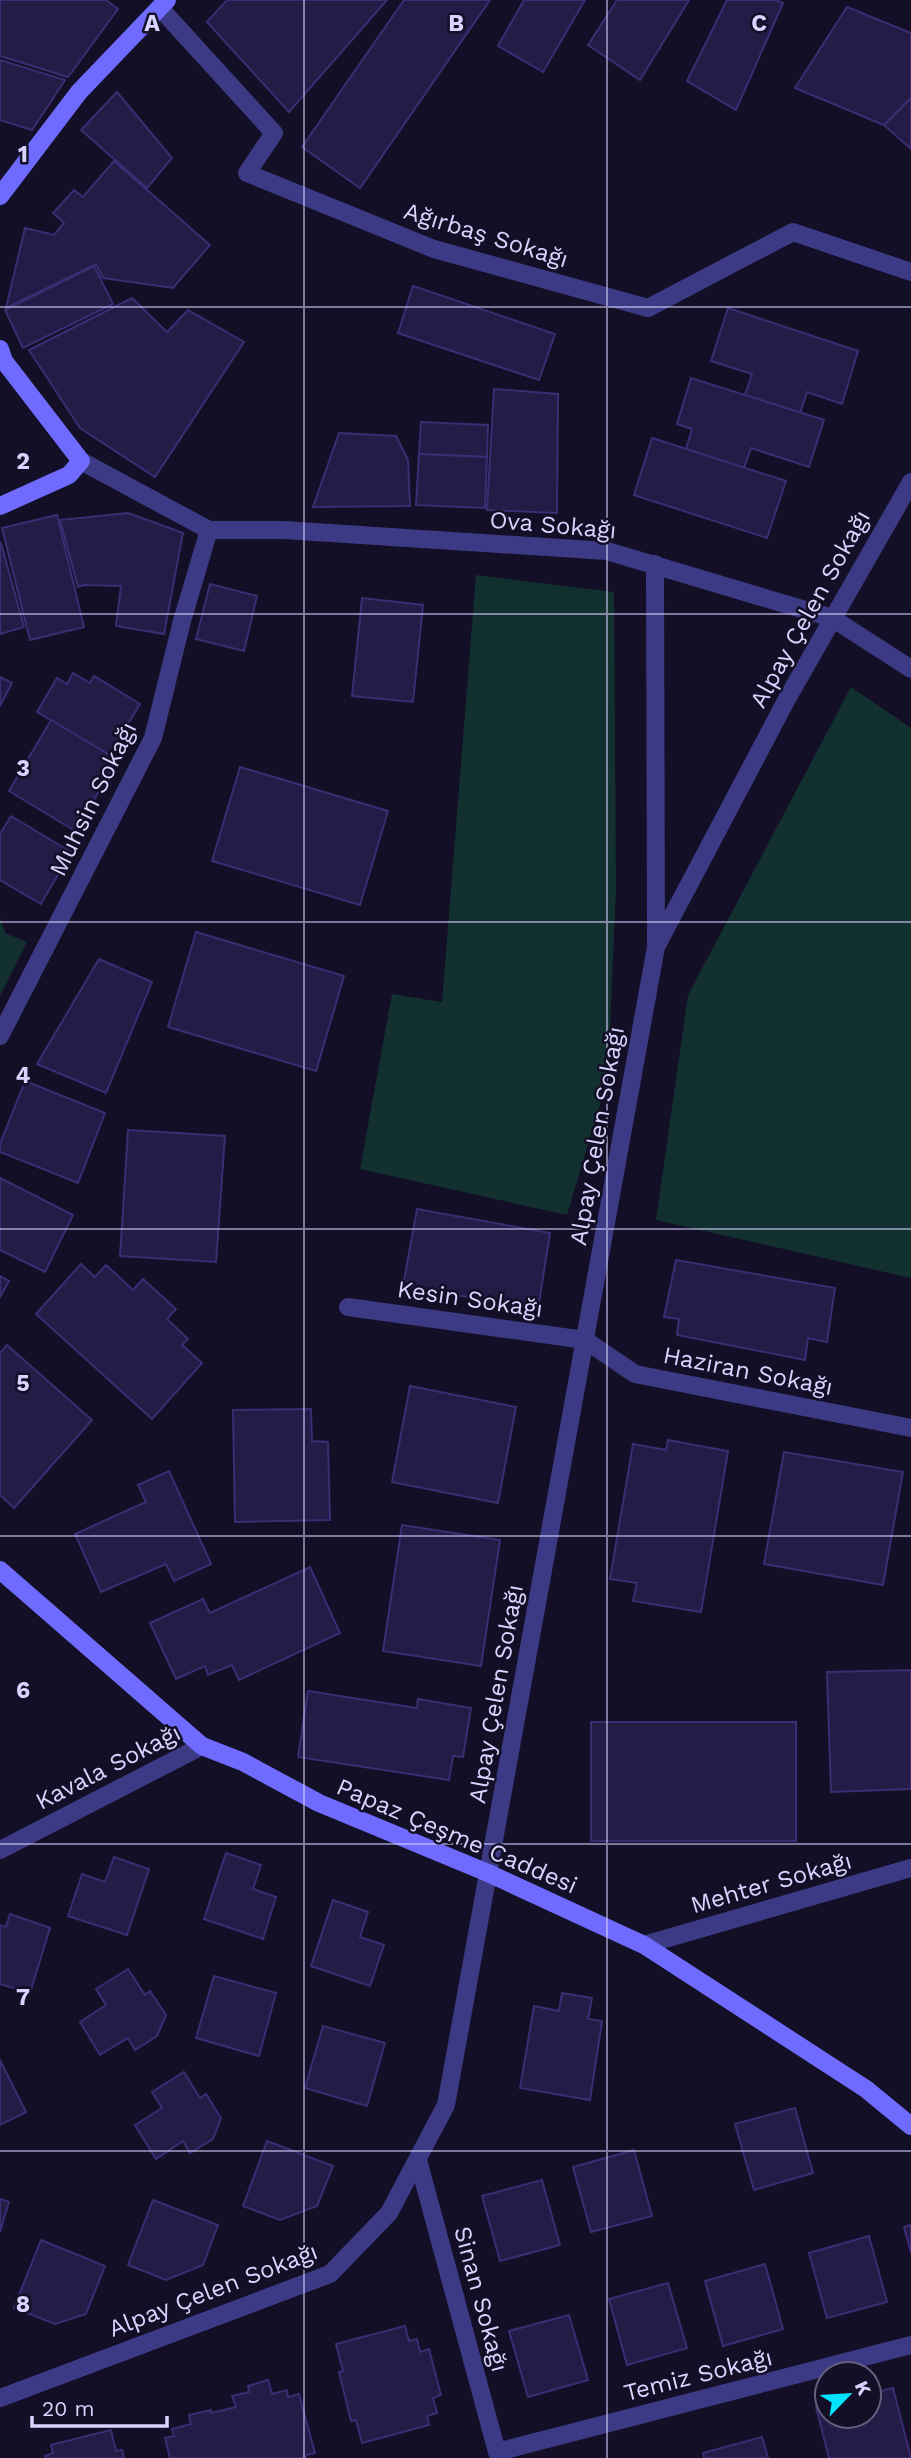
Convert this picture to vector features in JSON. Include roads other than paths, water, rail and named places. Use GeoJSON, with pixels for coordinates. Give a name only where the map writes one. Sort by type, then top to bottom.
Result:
{"type":"FeatureCollection","features":[{"type":"Feature","properties":{"kind":"street"},"geometry":{"type":"LineString","coordinates":[[0,196],[79,92],[163,4]]}},
{"type":"Feature","properties":{"kind":"street","name":"Ağırbaş Sokağı"},"geometry":{"type":"LineString","coordinates":[[163,4],[274,133],[247,173],[434,249],[648,308],[793,232],[911,272]]}},
{"type":"Feature","properties":{"kind":"street"},"geometry":{"type":"LineString","coordinates":[[0,349],[4,361],[81,461],[209,530]]}},
{"type":"Feature","properties":{"kind":"street"},"geometry":{"type":"LineString","coordinates":[[0,506],[69,475],[81,461]]}},
{"type":"Feature","properties":{"kind":"street","name":"Alpay Çelen Sokağı"},"geometry":{"type":"LineString","coordinates":[[656,947],[832,618],[911,482]]}},
{"type":"Feature","properties":{"kind":"street","name":"Ova Sokağı"},"geometry":{"type":"LineString","coordinates":[[209,530],[284,530],[607,551],[832,618],[911,668]]}},
{"type":"Feature","properties":{"kind":"street","name":"Muhsin Sokağı"},"geometry":{"type":"LineString","coordinates":[[0,1036],[153,737],[182,621],[209,530]]}},
{"type":"Feature","properties":{"kind":"street","name":"Alpay Çelen Sokağı"},"geometry":{"type":"LineString","coordinates":[[0,2398],[331,2274],[389,2213],[446,2105],[656,947],[655,564]]}},
{"type":"Feature","properties":{"kind":"street","name":"Kesin Sokağı"},"geometry":{"type":"LineString","coordinates":[[348,1307],[584,1340]]}},
{"type":"Feature","properties":{"kind":"street","name":"Haziran Sokağı"},"geometry":{"type":"LineString","coordinates":[[584,1340],[635,1374],[911,1427]]}},
{"type":"Feature","properties":{"kind":"street","name":"Papaz Çeşme Caddesi"},"geometry":{"type":"LineString","coordinates":[[0,1570],[202,1746],[243,1762],[320,1803],[488,1872],[644,1945],[866,2089],[911,2126]]}},
{"type":"Feature","properties":{"kind":"street","name":"Kavala Sokağı"},"geometry":{"type":"LineString","coordinates":[[0,1850],[202,1746]]}},
{"type":"Feature","properties":{"kind":"street","name":"Mehter Sokağı"},"geometry":{"type":"LineString","coordinates":[[644,1945],[911,1868]]}},
{"type":"Feature","properties":{"kind":"street","name":"Sinan Sokağı"},"geometry":{"type":"LineString","coordinates":[[418,2160],[497,2452]]}},
{"type":"Feature","properties":{"kind":"street","name":"Temiz Sokağı"},"geometry":{"type":"LineString","coordinates":[[497,2452],[911,2345]]}}]}
